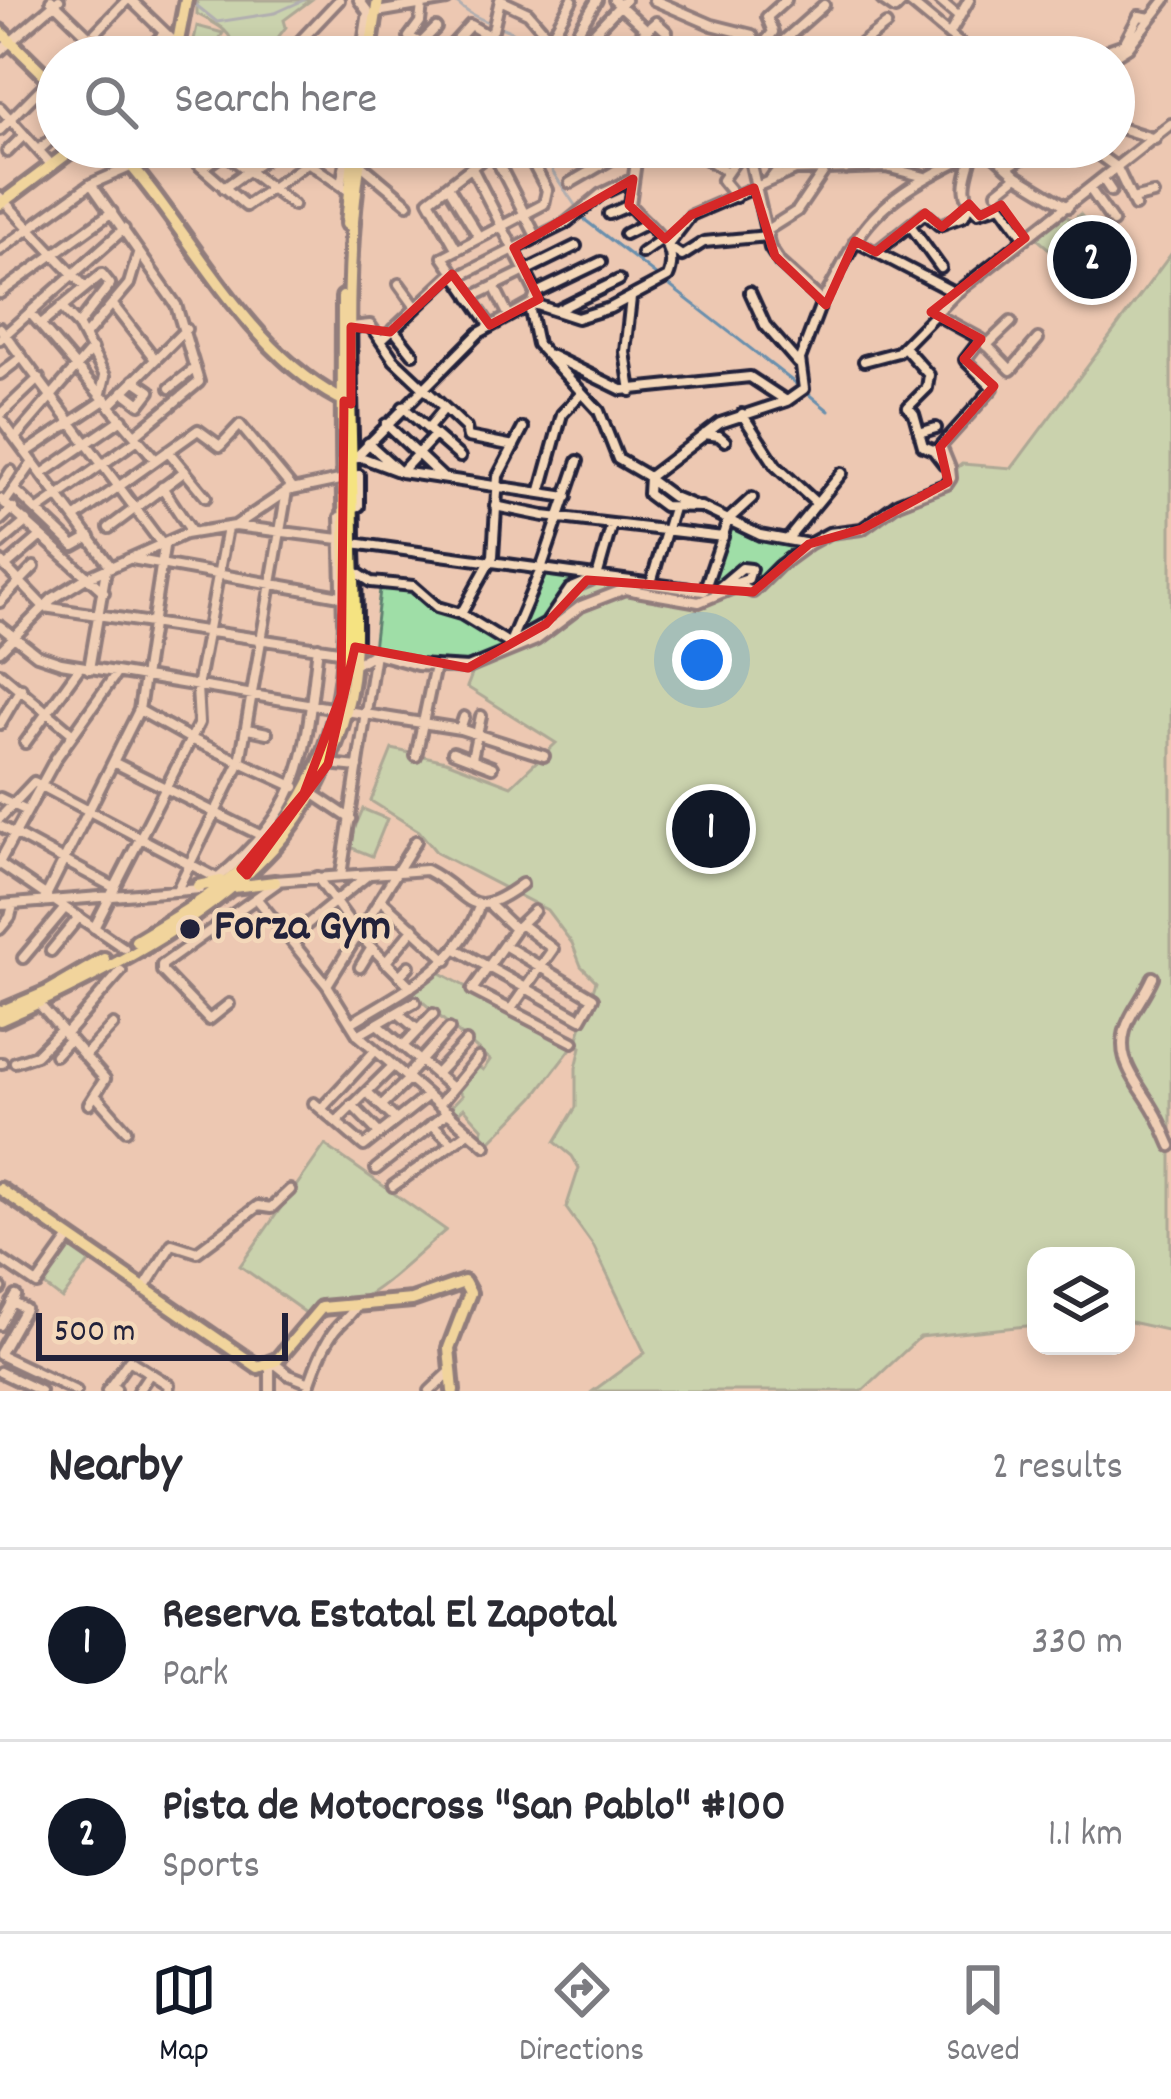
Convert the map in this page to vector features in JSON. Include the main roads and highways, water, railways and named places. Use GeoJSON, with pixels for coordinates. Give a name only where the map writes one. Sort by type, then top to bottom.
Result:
{"type":"FeatureCollection","features":[{"type":"Feature","properties":{"kind":"main road"},"geometry":{"type":"LineString","coordinates":[[184,36],[188,2]]}},
{"type":"Feature","properties":{"kind":"main road"},"geometry":{"type":"LineString","coordinates":[[372,36],[378,5]]}},
{"type":"Feature","properties":{"kind":"main road"},"geometry":{"type":"LineString","coordinates":[[0,31],[5,47],[36,67]]}},
{"type":"Feature","properties":{"kind":"main road"},"geometry":{"type":"LineString","coordinates":[[1,199],[39,168]]}},
{"type":"Feature","properties":{"kind":"main road"},"geometry":{"type":"LineString","coordinates":[[1,199],[43,168]]}},
{"type":"Feature","properties":{"kind":"main road"},"geometry":{"type":"LineString","coordinates":[[136,168],[255,319],[348,399]]}},
{"type":"Feature","properties":{"kind":"main road"},"geometry":{"type":"LineString","coordinates":[[239,877],[304,793],[342,710],[350,482],[343,293],[348,168]]}},
{"type":"Feature","properties":{"kind":"main road"},"geometry":{"type":"LineString","coordinates":[[0,1016],[39,1004],[117,966],[195,897],[239,877],[279,842],[328,764],[353,666],[350,482],[355,459],[348,399],[359,168]]}},
{"type":"Feature","properties":{"kind":"main road"},"geometry":{"type":"LineString","coordinates":[[239,877],[276,882]]}},
{"type":"Feature","properties":{"kind":"main road"},"geometry":{"type":"LineString","coordinates":[[0,1016],[185,913],[195,897]]}},
{"type":"Feature","properties":{"kind":"main road"},"geometry":{"type":"LineString","coordinates":[[0,1189],[252,1364],[272,1364],[316,1311],[329,1304],[412,1300],[455,1283],[468,1285],[470,1293],[451,1337],[453,1391]]}},
{"type":"Feature","properties":{"kind":"waterway"},"geometry":{"type":"LineString","coordinates":[[191,1],[217,22],[275,13],[304,0]]}},
{"type":"Feature","properties":{"kind":"waterway"},"geometry":{"type":"LineString","coordinates":[[454,0],[475,16],[519,36]]}},
{"type":"Feature","properties":{"kind":"waterway"},"geometry":{"type":"LineString","coordinates":[[554,168],[585,220],[800,387]]}},
{"type":"Feature","properties":{"kind":"waterway"},"geometry":{"type":"LineString","coordinates":[[807,393],[829,411]]}},
{"type":"Feature","properties":{"kind":"place","name":"Pista de Motocross \"San Pablo\" #100"},"geometry":{"type":"Point","coordinates":[1092,260]}},
{"type":"Feature","properties":{"kind":"place","name":"Reserva Estatal El Zapotal"},"geometry":{"type":"Point","coordinates":[711,829]}},
{"type":"Feature","properties":{"kind":"place","name":"Forza Gym"},"geometry":{"type":"Point","coordinates":[190,929]}}]}
